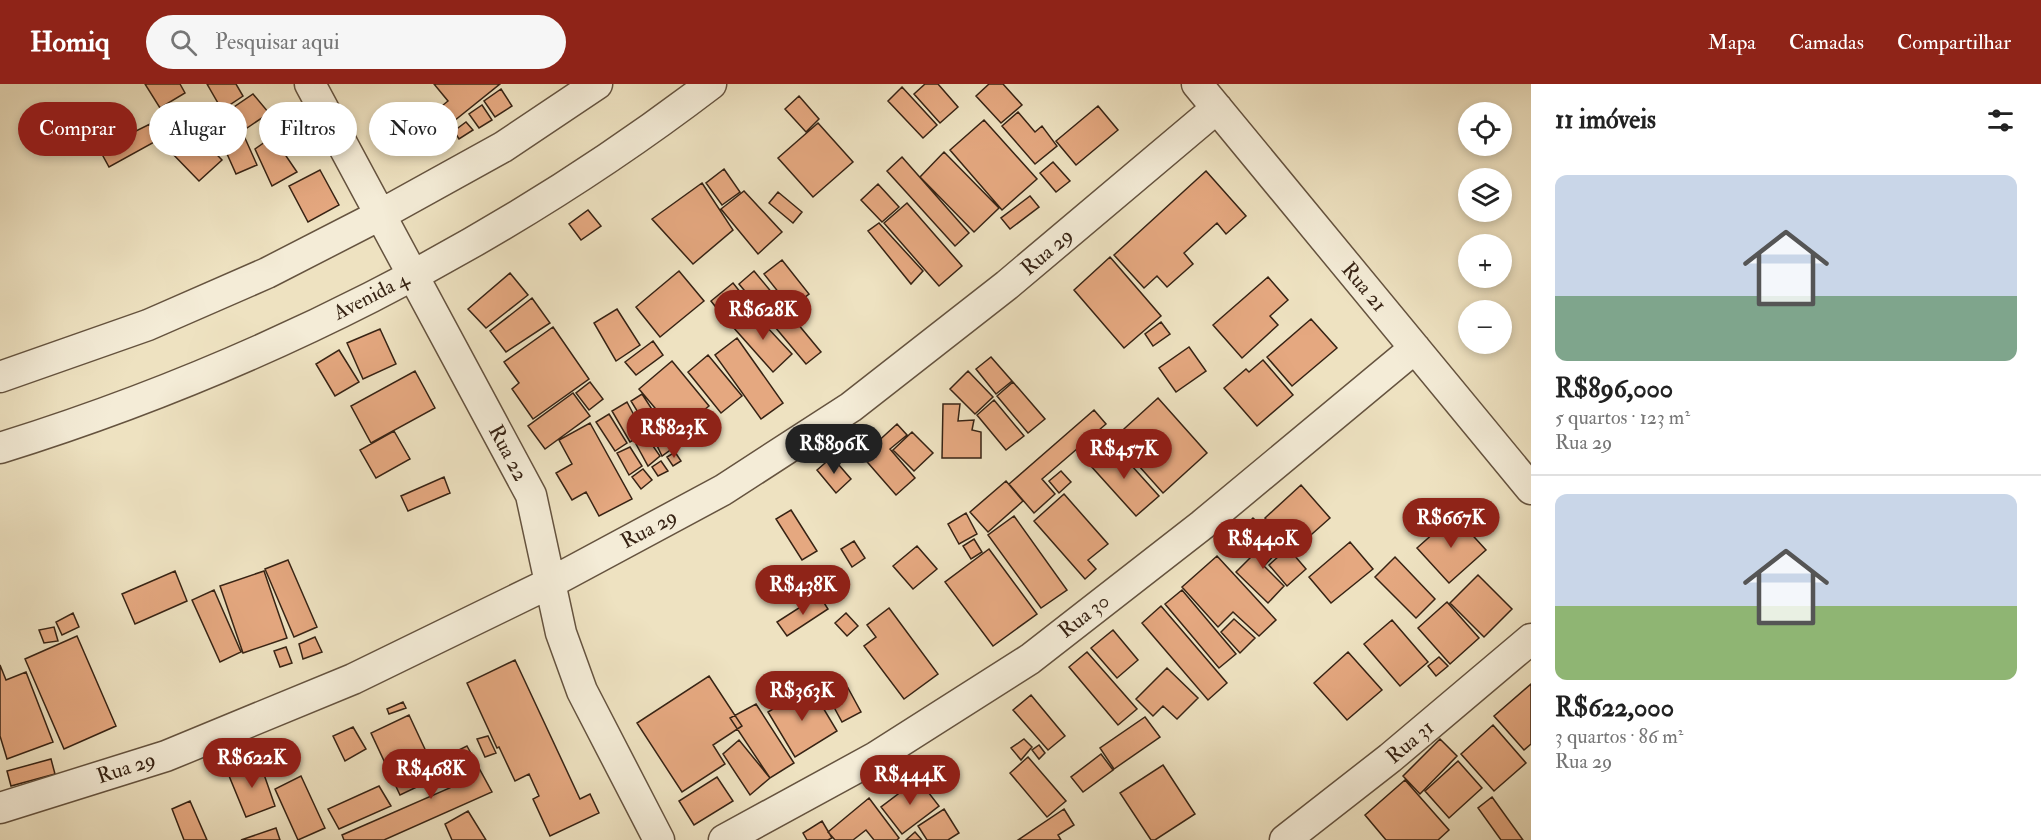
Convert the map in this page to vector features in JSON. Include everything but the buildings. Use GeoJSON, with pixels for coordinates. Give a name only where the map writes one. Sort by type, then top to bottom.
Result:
{"type":"FeatureCollection","features":[{"type":"Feature","properties":{"kind":"street","name":"Rua 22"},"geometry":{"type":"LineString","coordinates":[[309,84],[531,495],[561,633],[582,691],[659,840]]}},
{"type":"Feature","properties":{"kind":"street"},"geometry":{"type":"LineString","coordinates":[[0,378],[148,325],[267,273],[380,215],[503,147],[597,84]]}},
{"type":"Feature","properties":{"kind":"street","name":"Avenida 4"},"geometry":{"type":"LineString","coordinates":[[0,448],[52,432],[173,387],[295,334],[412,275],[538,205],[662,121],[711,84]]}},
{"type":"Feature","properties":{"kind":"street","name":"Rua 21"},"geometry":{"type":"LineString","coordinates":[[1197,84],[1531,489]]}},
{"type":"Feature","properties":{"kind":"street","name":"Rua 29"},"geometry":{"type":"LineString","coordinates":[[0,808],[177,751],[353,679],[550,583],[723,490],[851,407],[1007,285],[1216,108]]}},
{"type":"Feature","properties":{"kind":"street","name":"Rua 30"},"geometry":{"type":"LineString","coordinates":[[723,840],[876,757],[1030,658],[1202,525],[1415,348]]}},
{"type":"Feature","properties":{"kind":"street","name":"Rua 31"},"geometry":{"type":"LineString","coordinates":[[1285,840],[1390,758],[1531,639]]}}]}
